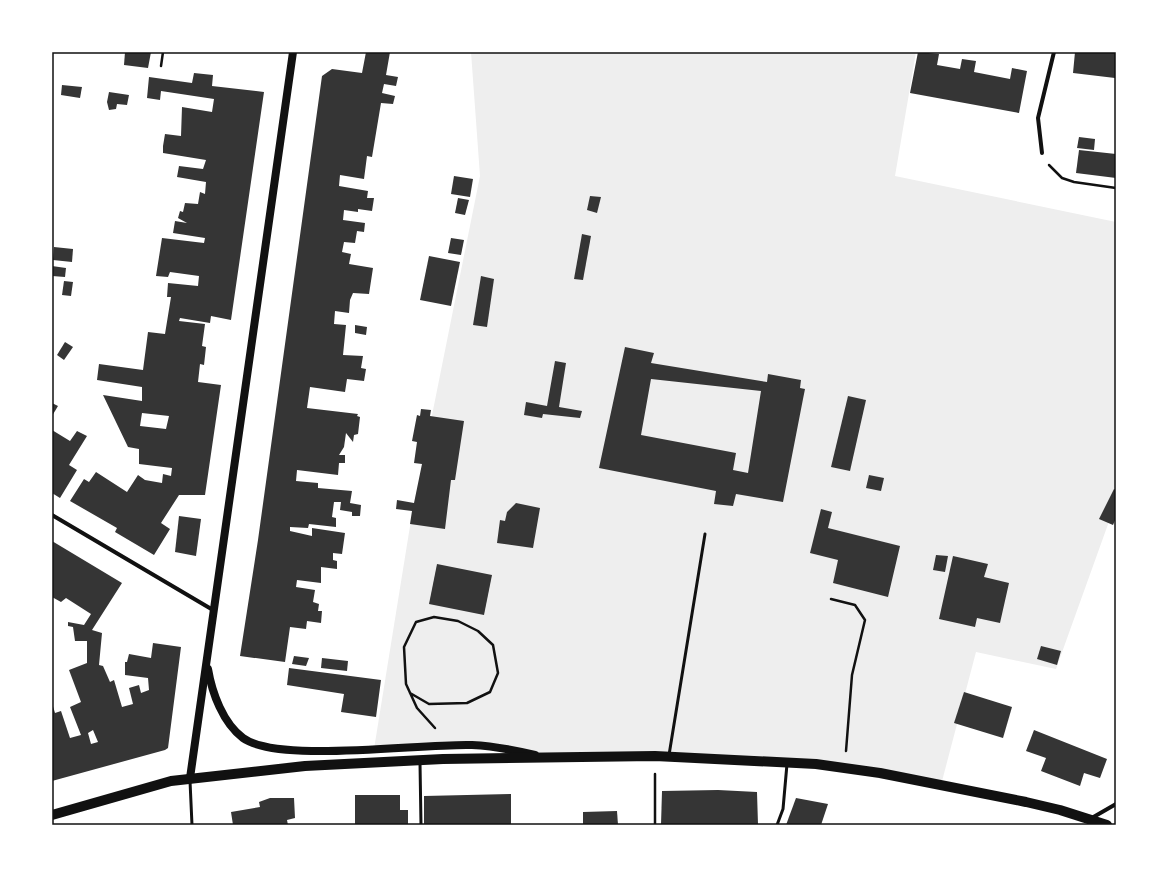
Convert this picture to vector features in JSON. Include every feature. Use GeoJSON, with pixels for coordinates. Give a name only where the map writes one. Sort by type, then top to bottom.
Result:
{"type":"FeatureCollection","features":[{"type":"Feature","properties":{"kind":"main road"},"geometry":{"type":"LineString","coordinates":[[190,778],[293,52]]}},
{"type":"Feature","properties":{"kind":"main road"},"geometry":{"type":"LineString","coordinates":[[207,659],[210,682],[220,708],[229,723],[243,738],[264,748],[298,751],[471,745],[502,747],[545,758]]}},
{"type":"Feature","properties":{"kind":"main road"},"geometry":{"type":"LineString","coordinates":[[52,815],[171,781],[305,766],[420,760],[669,756],[787,762],[845,768],[976,792],[1046,807],[1107,825]]}},
{"type":"Feature","properties":{"kind":"street"},"geometry":{"type":"LineString","coordinates":[[1042,153],[1038,118],[1054,52]]}},
{"type":"Feature","properties":{"kind":"street"},"geometry":{"type":"LineString","coordinates":[[52,515],[214,611]]}},
{"type":"Feature","properties":{"kind":"street"},"geometry":{"type":"LineString","coordinates":[[1090,819],[1116,804]]}},
{"type":"Feature","properties":{"kind":"lane"},"geometry":{"type":"LineString","coordinates":[[669,756],[706,534]]}},
{"type":"Feature","properties":{"kind":"lane"},"geometry":{"type":"LineString","coordinates":[[420,760],[421,825]]}},
{"type":"Feature","properties":{"kind":"lane"},"geometry":{"type":"LineString","coordinates":[[777,825],[783,809],[787,762]]}},
{"type":"Feature","properties":{"kind":"lane"},"geometry":{"type":"LineString","coordinates":[[190,778],[192,825]]}},
{"type":"Feature","properties":{"kind":"path"},"geometry":{"type":"LineString","coordinates":[[161,66],[163,52]]}},
{"type":"Feature","properties":{"kind":"path"},"geometry":{"type":"LineString","coordinates":[[1042,153],[1062,178],[1074,182],[1116,188]]}},
{"type":"Feature","properties":{"kind":"path"},"geometry":{"type":"LineString","coordinates":[[831,599],[856,606],[865,620],[852,675],[845,768]]}},
{"type":"Feature","properties":{"kind":"path"},"geometry":{"type":"LineString","coordinates":[[410,693],[429,704],[467,703],[490,692],[498,673],[493,645],[478,631],[458,621],[434,617],[416,622],[404,647],[406,684],[410,693],[417,708],[438,732]]}},
{"type":"Feature","properties":{"kind":"path"},"geometry":{"type":"LineString","coordinates":[[655,756],[655,825]]}},
{"type":"Feature","properties":{"kind":"shaded area"},"geometry":{"type":"Polygon","coordinates":[[[471,52],[916,52],[895,176],[1116,222],[1116,502],[1056,669],[976,652],[941,785],[816,764],[545,758],[502,747],[374,749],[411,520],[480,176],[471,52]]]}},
{"type":"Feature","properties":{"kind":"building"},"geometry":{"type":"Polygon","coordinates":[[[125,52],[151,52],[148,68],[124,65],[125,52]]]}},
{"type":"Feature","properties":{"kind":"building"},"geometry":{"type":"Polygon","coordinates":[[[366,52],[390,52],[386,75],[398,77],[396,86],[384,84],[382,93],[395,96],[393,104],[381,103],[372,157],[367,156],[364,179],[340,175],[339,186],[368,191],[367,198],[374,198],[372,211],[358,209],[358,212],[344,210],[343,220],[365,223],[364,232],[357,231],[355,243],[344,242],[342,252],[351,254],[349,264],[373,268],[369,294],[353,293],[350,300],[349,313],[335,311],[334,324],[346,325],[343,355],[363,356],[361,368],[366,369],[364,381],[347,379],[345,392],[310,387],[307,408],[358,414],[357,416],[360,417],[358,434],[354,435],[353,442],[346,433],[344,447],[339,455],[345,455],[345,463],[339,463],[338,475],[297,470],[296,481],[318,483],[318,488],[352,491],[350,503],[361,505],[360,516],[352,516],[352,512],[340,510],[341,502],[334,502],[332,517],[336,518],[336,527],[309,524],[308,528],[290,527],[290,531],[312,536],[312,528],[345,533],[342,554],[333,553],[333,560],[337,561],[337,569],[321,567],[321,583],[297,580],[296,587],[315,590],[313,602],[319,604],[318,611],[322,611],[321,623],[307,621],[306,629],[290,627],[285,662],[240,656],[258,540],[322,76],[332,69],[362,73],[366,52]]]}},
{"type":"Feature","properties":{"kind":"building"},"geometry":{"type":"Polygon","coordinates":[[[918,52],[939,54],[937,65],[960,69],[962,59],[976,61],[974,72],[1010,79],[1012,68],[1027,71],[1019,113],[910,93],[918,52]]]}},
{"type":"Feature","properties":{"kind":"building"},"geometry":{"type":"Polygon","coordinates":[[[1075,52],[1116,52],[1116,84],[1115,78],[1073,73],[1075,52]]]}},
{"type":"Feature","properties":{"kind":"building"},"geometry":{"type":"Polygon","coordinates":[[[194,73],[213,75],[212,86],[264,92],[231,320],[211,316],[210,323],[180,318],[179,321],[205,324],[202,346],[206,347],[204,365],[200,364],[198,382],[221,385],[205,495],[179,495],[161,523],[170,529],[154,555],[115,532],[117,528],[70,501],[84,479],[89,482],[96,472],[127,492],[138,475],[145,480],[162,483],[163,474],[171,476],[172,468],[139,464],[139,449],[128,447],[103,395],[142,401],[142,387],[97,380],[99,364],[143,370],[148,332],[165,334],[171,297],[167,297],[168,283],[198,286],[199,276],[170,272],[168,277],[156,276],[162,238],[204,243],[205,238],[173,233],[175,221],[187,223],[178,218],[180,211],[183,212],[185,203],[198,204],[200,192],[205,194],[206,182],[177,177],[179,166],[203,169],[206,160],[163,153],[163,146],[165,134],[181,136],[182,107],[212,112],[214,99],[161,91],[160,100],[147,98],[149,77],[192,83],[194,73]],[[142,413],[140,426],[166,429],[169,416],[142,413]]]}},
{"type":"Feature","properties":{"kind":"building"},"geometry":{"type":"Polygon","coordinates":[[[62,85],[82,87],[80,98],[61,95],[62,85]]]}},
{"type":"Feature","properties":{"kind":"building"},"geometry":{"type":"Polygon","coordinates":[[[109,92],[129,95],[127,105],[117,104],[116,109],[109,110],[107,102],[109,92]]]}},
{"type":"Feature","properties":{"kind":"building"},"geometry":{"type":"Polygon","coordinates":[[[1079,137],[1095,139],[1094,150],[1077,148],[1079,137]]]}},
{"type":"Feature","properties":{"kind":"building"},"geometry":{"type":"Polygon","coordinates":[[[1079,150],[1116,154],[1116,178],[1076,173],[1079,150]]]}},
{"type":"Feature","properties":{"kind":"building"},"geometry":{"type":"Polygon","coordinates":[[[454,176],[473,179],[470,197],[451,194],[454,176]]]}},
{"type":"Feature","properties":{"kind":"building"},"geometry":{"type":"Polygon","coordinates":[[[590,196],[601,197],[597,213],[587,210],[590,196]]]}},
{"type":"Feature","properties":{"kind":"building"},"geometry":{"type":"Polygon","coordinates":[[[458,198],[469,200],[465,215],[455,213],[458,198]]]}},
{"type":"Feature","properties":{"kind":"building"},"geometry":{"type":"Polygon","coordinates":[[[582,234],[591,236],[583,280],[574,279],[582,234]]]}},
{"type":"Feature","properties":{"kind":"building"},"geometry":{"type":"Polygon","coordinates":[[[451,238],[464,240],[461,255],[448,253],[451,238]]]}},
{"type":"Feature","properties":{"kind":"building"},"geometry":{"type":"Polygon","coordinates":[[[54,247],[73,249],[72,262],[53,260],[54,247]]]}},
{"type":"Feature","properties":{"kind":"building"},"geometry":{"type":"Polygon","coordinates":[[[429,256],[460,262],[451,306],[420,300],[429,256]]]}},
{"type":"Feature","properties":{"kind":"building"},"geometry":{"type":"Polygon","coordinates":[[[52,266],[66,268],[65,277],[52,276],[52,266]]]}},
{"type":"Feature","properties":{"kind":"building"},"geometry":{"type":"Polygon","coordinates":[[[481,276],[494,279],[487,327],[473,325],[481,276]]]}},
{"type":"Feature","properties":{"kind":"building"},"geometry":{"type":"Polygon","coordinates":[[[64,281],[73,282],[71,296],[62,295],[64,281]]]}},
{"type":"Feature","properties":{"kind":"building"},"geometry":{"type":"Polygon","coordinates":[[[355,325],[367,327],[366,335],[355,333],[355,325]]]}},
{"type":"Feature","properties":{"kind":"building"},"geometry":{"type":"Polygon","coordinates":[[[65,342],[73,347],[64,360],[57,355],[65,342]]]}},
{"type":"Feature","properties":{"kind":"building"},"geometry":{"type":"Polygon","coordinates":[[[625,347],[654,353],[651,363],[767,382],[768,374],[801,380],[800,388],[805,389],[783,502],[736,494],[733,506],[714,504],[716,491],[599,468],[625,347]],[[651,379],[641,435],[736,453],[733,470],[748,473],[761,391],[651,379]]]}},
{"type":"Feature","properties":{"kind":"building"},"geometry":{"type":"Polygon","coordinates":[[[555,361],[566,363],[559,407],[582,411],[580,418],[543,414],[542,418],[524,415],[526,402],[547,406],[555,361]]]}},
{"type":"Feature","properties":{"kind":"building"},"geometry":{"type":"Polygon","coordinates":[[[848,396],[866,400],[850,471],[831,467],[848,396]]]}},
{"type":"Feature","properties":{"kind":"building"},"geometry":{"type":"Polygon","coordinates":[[[52,403],[58,406],[52,416],[52,403]]]}},
{"type":"Feature","properties":{"kind":"building"},"geometry":{"type":"Polygon","coordinates":[[[421,409],[431,410],[430,416],[464,421],[455,480],[451,480],[445,529],[410,524],[412,511],[396,509],[397,500],[414,503],[422,464],[414,463],[417,442],[412,441],[417,415],[420,416],[421,409]]]}},
{"type":"Feature","properties":{"kind":"building"},"geometry":{"type":"Polygon","coordinates":[[[52,430],[70,441],[77,431],[87,436],[69,465],[77,470],[60,498],[52,493],[52,430]]]}},
{"type":"Feature","properties":{"kind":"building"},"geometry":{"type":"Polygon","coordinates":[[[869,475],[884,478],[881,491],[866,488],[869,475]]]}},
{"type":"Feature","properties":{"kind":"building"},"geometry":{"type":"Polygon","coordinates":[[[1114,489],[1116,490],[1116,518],[1113,525],[1099,519],[1114,489]]]}},
{"type":"Feature","properties":{"kind":"building"},"geometry":{"type":"Polygon","coordinates":[[[516,503],[540,508],[533,548],[497,543],[500,520],[505,521],[507,512],[516,503]]]}},
{"type":"Feature","properties":{"kind":"building"},"geometry":{"type":"Polygon","coordinates":[[[821,509],[832,512],[828,528],[900,546],[888,597],[833,583],[838,560],[810,553],[821,509]]]}},
{"type":"Feature","properties":{"kind":"building"},"geometry":{"type":"Polygon","coordinates":[[[179,516],[201,519],[196,556],[175,552],[179,516]]]}},
{"type":"Feature","properties":{"kind":"building"},"geometry":{"type":"Polygon","coordinates":[[[52,541],[122,583],[92,630],[102,633],[99,665],[103,666],[110,682],[114,680],[122,707],[133,704],[129,688],[139,685],[141,693],[149,690],[148,678],[125,675],[125,662],[127,662],[129,654],[151,658],[153,643],[181,647],[168,748],[52,781],[52,703],[55,713],[61,711],[70,738],[81,735],[70,707],[81,702],[69,670],[87,663],[87,641],[75,641],[73,627],[68,626],[68,622],[84,625],[91,614],[66,598],[61,602],[52,597],[52,541]],[[93,730],[88,733],[91,744],[98,742],[93,730]]]}},
{"type":"Feature","properties":{"kind":"building"},"geometry":{"type":"Polygon","coordinates":[[[936,555],[948,556],[945,572],[933,570],[936,555]]]}},
{"type":"Feature","properties":{"kind":"building"},"geometry":{"type":"Polygon","coordinates":[[[953,556],[988,564],[984,577],[1009,583],[1000,623],[977,618],[975,627],[939,619],[953,556]]]}},
{"type":"Feature","properties":{"kind":"building"},"geometry":{"type":"Polygon","coordinates":[[[437,564],[492,575],[484,615],[429,604],[437,564]]]}},
{"type":"Feature","properties":{"kind":"building"},"geometry":{"type":"Polygon","coordinates":[[[1041,646],[1061,651],[1057,665],[1037,659],[1041,646]]]}},
{"type":"Feature","properties":{"kind":"building"},"geometry":{"type":"Polygon","coordinates":[[[294,656],[309,658],[306,666],[292,664],[294,656]]]}},
{"type":"Feature","properties":{"kind":"building"},"geometry":{"type":"Polygon","coordinates":[[[322,658],[348,661],[347,671],[321,668],[322,658]]]}},
{"type":"Feature","properties":{"kind":"building"},"geometry":{"type":"Polygon","coordinates":[[[289,668],[381,680],[376,717],[341,712],[344,694],[287,685],[289,668]]]}},
{"type":"Feature","properties":{"kind":"building"},"geometry":{"type":"Polygon","coordinates":[[[964,692],[1012,707],[1003,738],[954,723],[964,692]]]}},
{"type":"Feature","properties":{"kind":"building"},"geometry":{"type":"Polygon","coordinates":[[[1034,730],[1107,759],[1100,778],[1084,773],[1080,786],[1041,771],[1046,758],[1026,751],[1034,730]]]}},
{"type":"Feature","properties":{"kind":"building"},"geometry":{"type":"Polygon","coordinates":[[[718,790],[757,792],[758,825],[661,825],[662,791],[718,790]]]}},
{"type":"Feature","properties":{"kind":"building"},"geometry":{"type":"Polygon","coordinates":[[[511,794],[511,825],[424,825],[424,796],[511,794]]]}},
{"type":"Feature","properties":{"kind":"building"},"geometry":{"type":"Polygon","coordinates":[[[355,795],[400,795],[400,810],[408,810],[408,825],[355,825],[355,795]]]}},
{"type":"Feature","properties":{"kind":"building"},"geometry":{"type":"Polygon","coordinates":[[[270,798],[294,798],[295,818],[287,820],[288,825],[233,825],[231,812],[260,807],[259,802],[270,798]]]}},
{"type":"Feature","properties":{"kind":"building"},"geometry":{"type":"Polygon","coordinates":[[[796,798],[828,804],[821,825],[786,825],[796,798]]]}},
{"type":"Feature","properties":{"kind":"building"},"geometry":{"type":"Polygon","coordinates":[[[617,811],[618,825],[583,825],[583,812],[617,811]]]}}]}
